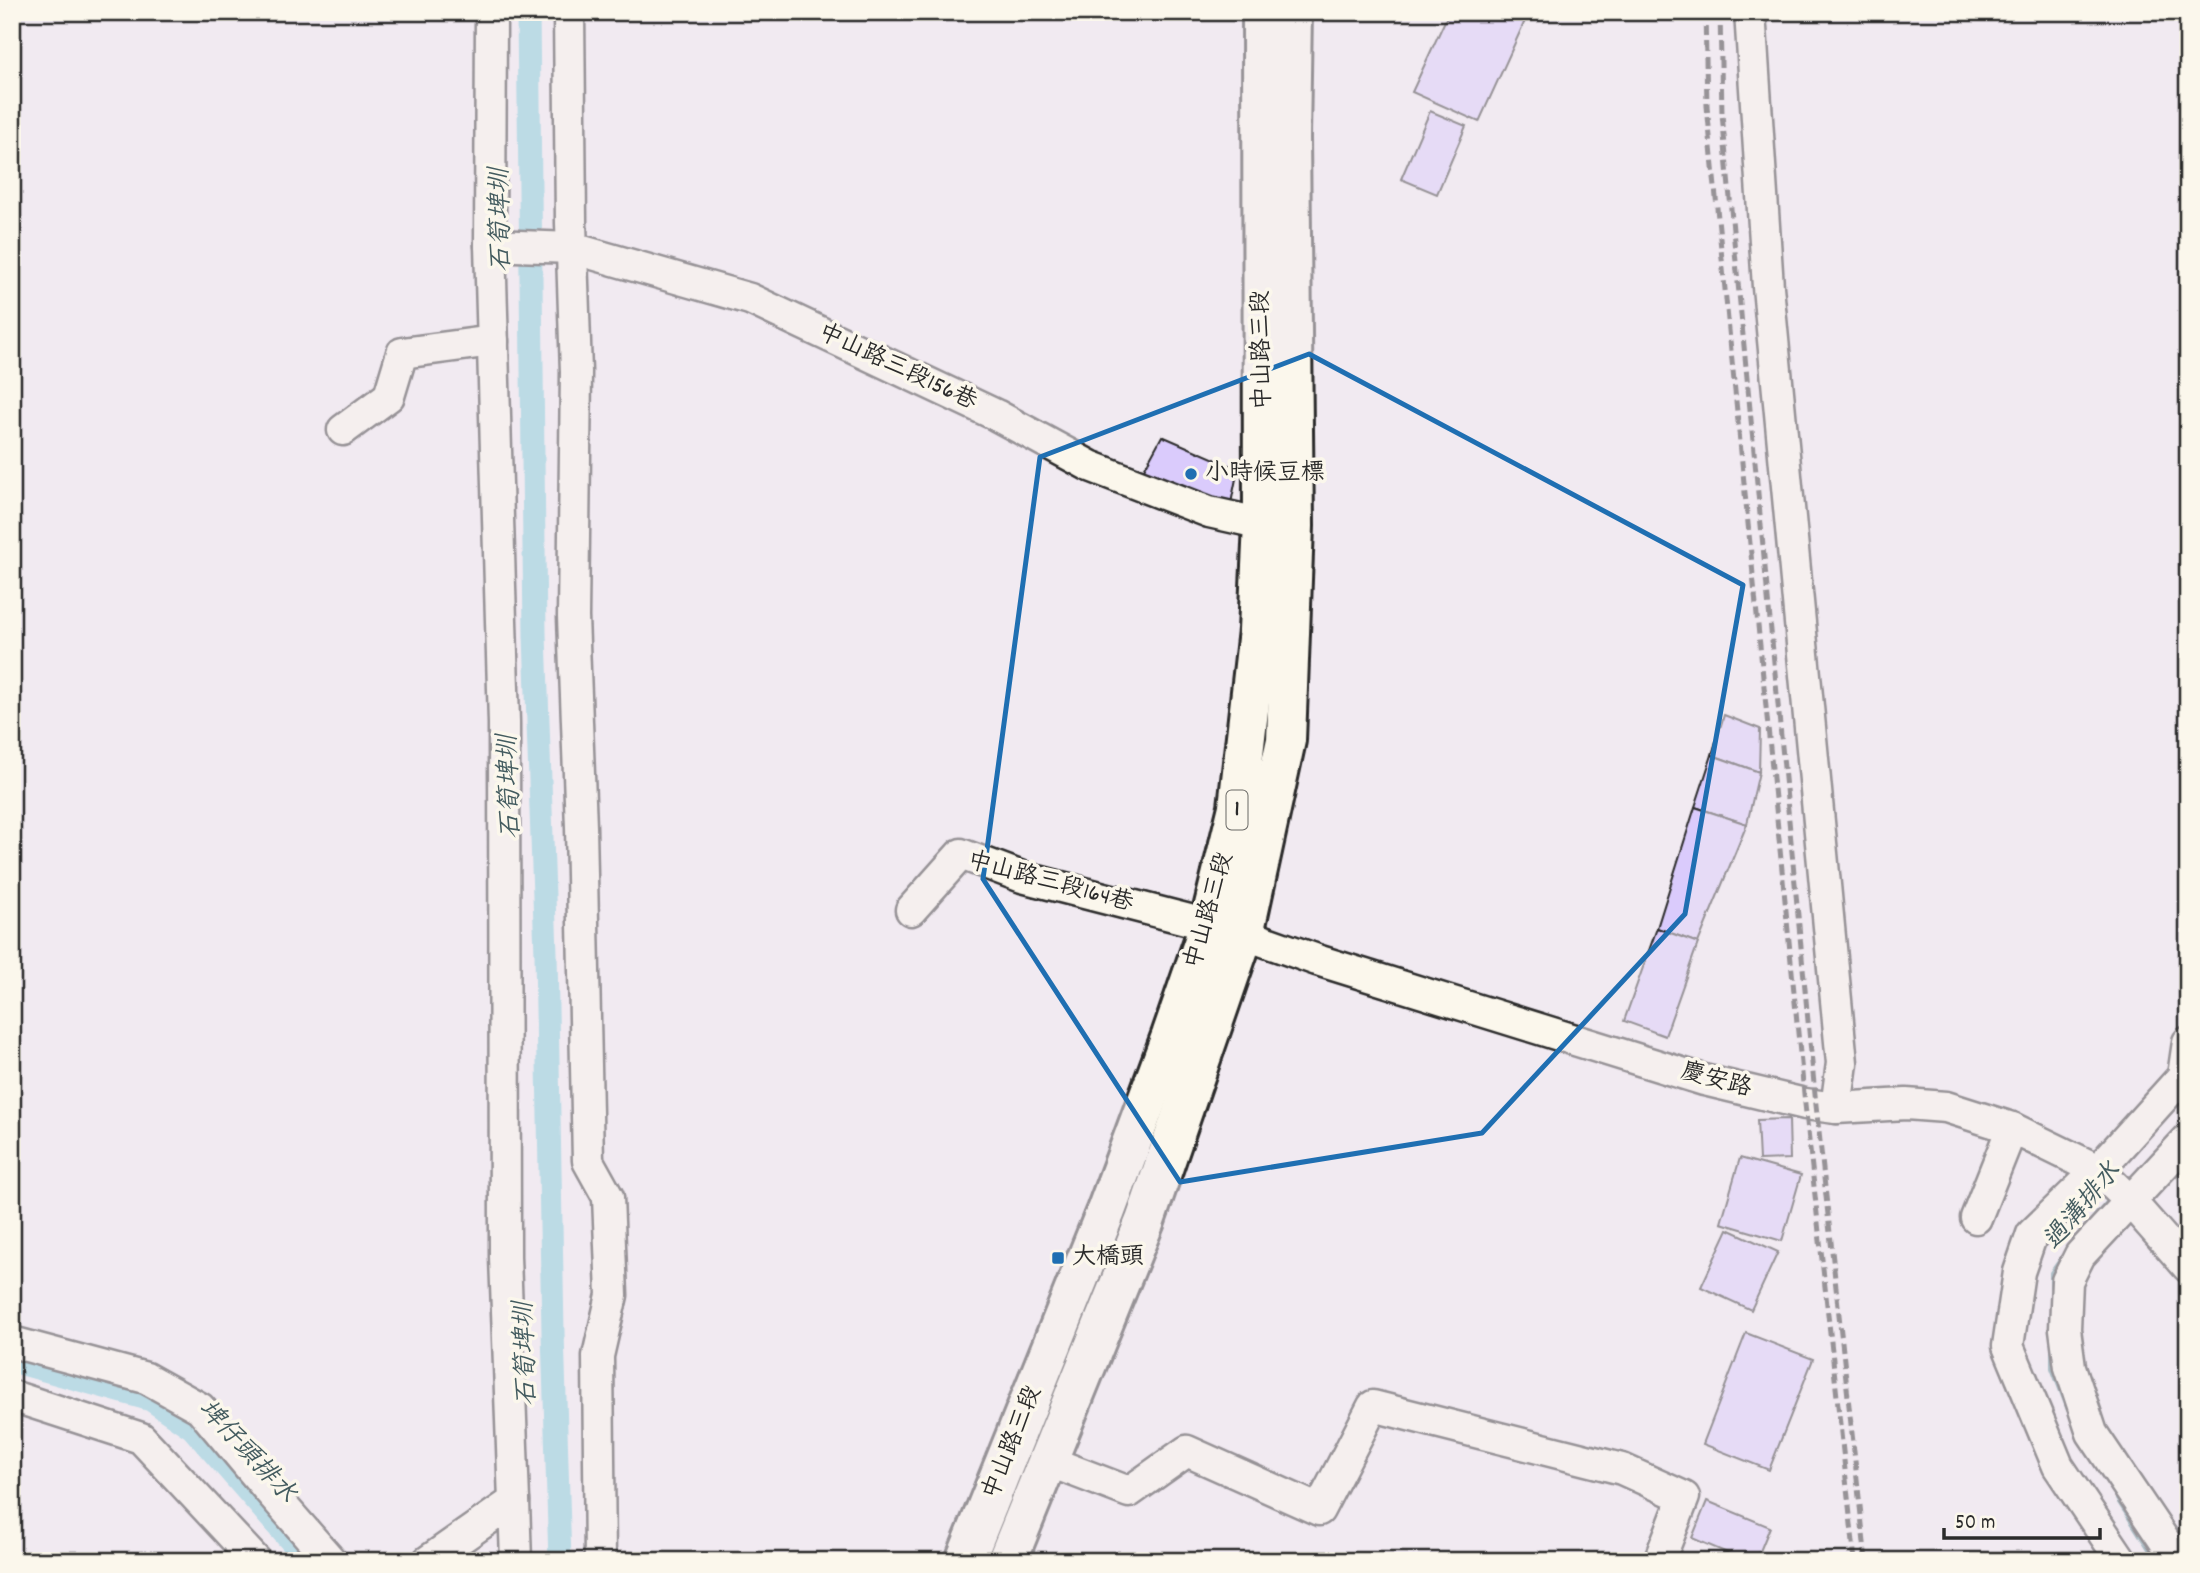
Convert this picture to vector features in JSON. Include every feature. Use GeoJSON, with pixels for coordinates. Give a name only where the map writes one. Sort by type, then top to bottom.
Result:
{"type":"FeatureCollection","features":[{"type":"Feature","properties":{"kind":"main road","name":"中山路三段"},"geometry":{"type":"LineString","coordinates":[[1262,12],[1278,525]]}},
{"type":"Feature","properties":{"kind":"main road","name":"中山路三段"},"geometry":{"type":"LineString","coordinates":[[1007,1561],[1145,1221],[1227,930],[1258,630],[1278,525],[1292,12]]}},
{"type":"Feature","properties":{"kind":"main road","name":"中山路三段"},"geometry":{"type":"LineString","coordinates":[[965,1561],[1105,1211],[1227,930]]}},
{"type":"Feature","properties":{"kind":"street"},"geometry":{"type":"LineString","coordinates":[[491,12],[490,246],[504,723],[505,1257],[516,1561]]}},
{"type":"Feature","properties":{"kind":"street"},"geometry":{"type":"LineString","coordinates":[[569,12],[576,372],[573,617],[581,827],[588,1161],[608,1197],[612,1295],[598,1356],[600,1561]]}},
{"type":"Feature","properties":{"kind":"street"},"geometry":{"type":"LineString","coordinates":[[1750,12],[1768,287],[1842,1063],[1836,1108]]}},
{"type":"Feature","properties":{"kind":"street","name":"中山路三段156巷"},"geometry":{"type":"LineString","coordinates":[[490,246],[572,248],[750,299],[996,415],[1090,466],[1209,512],[1278,525]]}},
{"type":"Feature","properties":{"kind":"street"},"geometry":{"type":"LineString","coordinates":[[342,430],[389,397],[402,353],[493,341]]}},
{"type":"Feature","properties":{"kind":"street","name":"中山路三段164巷"},"geometry":{"type":"LineString","coordinates":[[911,910],[961,854],[1022,877],[1227,930]]}},
{"type":"Feature","properties":{"kind":"street","name":"慶安路"},"geometry":{"type":"LineString","coordinates":[[1227,930],[1704,1080],[1805,1104],[1836,1108],[1906,1104],[1946,1107],[2012,1128],[2098,1170],[2130,1201],[2188,1268]]}},
{"type":"Feature","properties":{"kind":"street"},"geometry":{"type":"LineString","coordinates":[[2122,1561],[2058,1466],[2008,1346],[2019,1272],[2032,1234],[2098,1170],[2183,1076],[2188,1042]]}},
{"type":"Feature","properties":{"kind":"street"},"geometry":{"type":"LineString","coordinates":[[1976,1218],[2012,1128]]}},
{"type":"Feature","properties":{"kind":"street"},"geometry":{"type":"LineString","coordinates":[[2178,1561],[2092,1433],[2070,1367],[2065,1329],[2067,1281],[2080,1255],[2188,1139]]}},
{"type":"Feature","properties":{"kind":"street"},"geometry":{"type":"LineString","coordinates":[[12,1342],[146,1378],[200,1408],[331,1561]]}},
{"type":"Feature","properties":{"kind":"street"},"geometry":{"type":"LineString","coordinates":[[12,1396],[141,1438],[256,1561]]}},
{"type":"Feature","properties":{"kind":"street"},"geometry":{"type":"LineString","coordinates":[[1048,1461],[1129,1492],[1187,1451],[1319,1510],[1373,1406],[1622,1469],[1684,1497],[1659,1561]]}},
{"type":"Feature","properties":{"kind":"street"},"geometry":{"type":"LineString","coordinates":[[428,1561],[514,1500]]}},
{"type":"Feature","properties":{"kind":"highlighted area"},"geometry":{"type":"Polygon","coordinates":[[[1309,354],[1743,585],[1685,914],[1482,1133],[1180,1182],[983,879],[1040,457],[1309,354]]]}},
{"type":"Feature","properties":{"kind":"building"},"geometry":{"type":"Polygon","coordinates":[[[1449,12],[1529,12],[1479,122],[1412,92],[1449,12]]]}},
{"type":"Feature","properties":{"kind":"building"},"geometry":{"type":"Polygon","coordinates":[[[1430,111],[1466,126],[1437,194],[1401,179],[1430,111]]]}},
{"type":"Feature","properties":{"kind":"building"},"geometry":{"type":"Polygon","coordinates":[[[1162,436],[1238,469],[1230,508],[1143,471],[1162,436]]]}},
{"type":"Feature","properties":{"kind":"building"},"geometry":{"type":"Polygon","coordinates":[[[1724,715],[1760,729],[1759,772],[1712,755],[1724,715]]]}},
{"type":"Feature","properties":{"kind":"building"},"geometry":{"type":"Polygon","coordinates":[[[1712,755],[1759,772],[1747,824],[1695,807],[1712,755]]]}},
{"type":"Feature","properties":{"kind":"building"},"geometry":{"type":"Polygon","coordinates":[[[1695,807],[1747,824],[1698,943],[1657,928],[1695,807]]]}},
{"type":"Feature","properties":{"kind":"building"},"geometry":{"type":"Polygon","coordinates":[[[1657,928],[1698,943],[1665,1036],[1624,1021],[1657,928]]]}},
{"type":"Feature","properties":{"kind":"building"},"geometry":{"type":"Polygon","coordinates":[[[1789,1119],[1790,1159],[1759,1160],[1757,1120],[1789,1119]]]}},
{"type":"Feature","properties":{"kind":"building"},"geometry":{"type":"Polygon","coordinates":[[[1740,1158],[1801,1175],[1782,1241],[1721,1223],[1740,1158]]]}},
{"type":"Feature","properties":{"kind":"building"},"geometry":{"type":"Polygon","coordinates":[[[1728,1229],[1778,1252],[1751,1310],[1701,1287],[1728,1229]]]}},
{"type":"Feature","properties":{"kind":"building"},"geometry":{"type":"Polygon","coordinates":[[[1746,1333],[1813,1359],[1769,1470],[1703,1444],[1746,1333]]]}},
{"type":"Feature","properties":{"kind":"building"},"geometry":{"type":"Polygon","coordinates":[[[1707,1501],[1770,1527],[1756,1561],[1746,1561],[1692,1538],[1707,1501]]]}},
{"type":"Feature","properties":{"kind":"waterway","name":"石筍埤圳"},"geometry":{"type":"LineString","coordinates":[[528,12],[535,635],[546,954],[560,1561]]}},
{"type":"Feature","properties":{"kind":"waterway","name":"過溝排水"},"geometry":{"type":"LineString","coordinates":[[2083,1231],[2113,1197]]}},
{"type":"Feature","properties":{"kind":"waterway","name":"過溝排水"},"geometry":{"type":"LineString","coordinates":[[2052,1287],[2052,1273],[2062,1259]]}},
{"type":"Feature","properties":{"kind":"waterway","name":"過溝排水"},"geometry":{"type":"LineString","coordinates":[[2053,1347],[2053,1368],[2069,1410]]}},
{"type":"Feature","properties":{"kind":"waterway","name":"埤仔頭排水"},"geometry":{"type":"LineString","coordinates":[[12,1361],[151,1400],[192,1428],[308,1561]]}},
{"type":"Feature","properties":{"kind":"waterway","name":"過溝排水"},"geometry":{"type":"LineString","coordinates":[[2118,1499],[2158,1561]]}},
{"type":"Feature","properties":{"kind":"railway"},"geometry":{"type":"LineString","coordinates":[[1705,12],[1707,106],[1805,1104],[1855,1561]]}},
{"type":"Feature","properties":{"kind":"railway"},"geometry":{"type":"LineString","coordinates":[[1720,12],[1722,114],[1816,1105],[1866,1561]]}},
{"type":"Feature","properties":{"kind":"place","name":"小時候豆標"},"geometry":{"type":"Point","coordinates":[1191,474]}},
{"type":"Feature","properties":{"kind":"place","name":"大橋頭"},"geometry":{"type":"Point","coordinates":[1058,1258]}}]}
